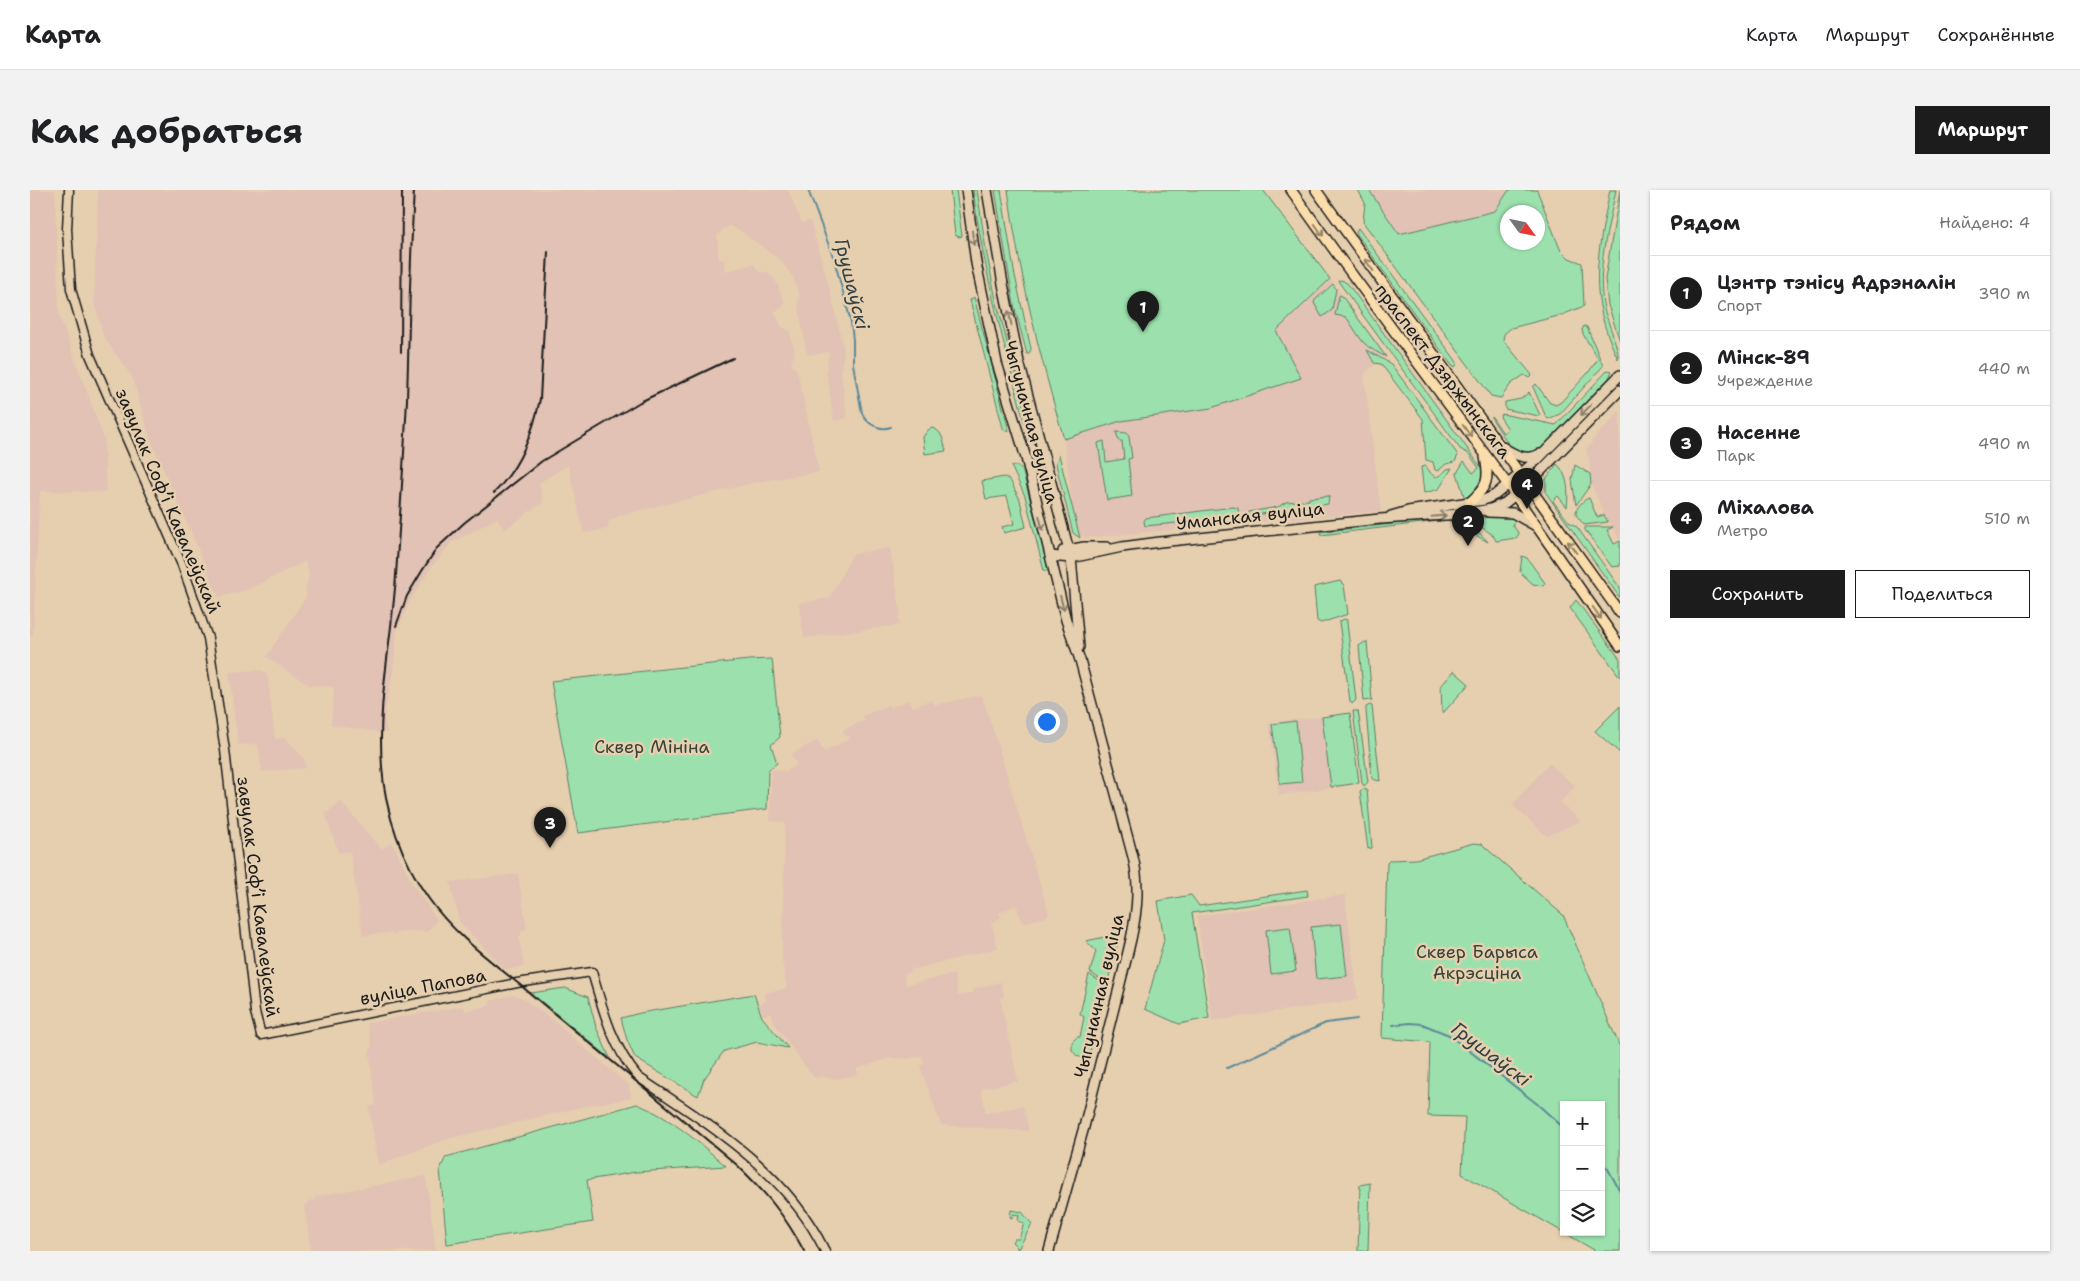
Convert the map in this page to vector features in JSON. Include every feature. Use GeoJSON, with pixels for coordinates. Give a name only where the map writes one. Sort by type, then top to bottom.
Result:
{"type":"FeatureCollection","features":[{"type":"Feature","properties":{"kind":"main road","name":"Чыгуначная вуліца"},"geometry":{"type":"LineString","coordinates":[[966,190],[976,263],[997,364],[1026,458],[1066,620],[1080,660],[1136,869],[1138,889],[1134,927],[1049,1251]]}},
{"type":"Feature","properties":{"kind":"main road","name":"Чыгуначная вуліца"},"geometry":{"type":"LineString","coordinates":[[986,190],[1002,284],[1019,362],[1070,553],[1080,660]]}},
{"type":"Feature","properties":{"kind":"main road","name":"праспект Дзяржынскага"},"geometry":{"type":"LineString","coordinates":[[1291,190],[1347,269],[1508,485],[1620,646]]}},
{"type":"Feature","properties":{"kind":"main road","name":"праспект Дзяржынскага"},"geometry":{"type":"LineString","coordinates":[[1316,190],[1620,613]]}},
{"type":"Feature","properties":{"kind":"main road","name":"Уманская вуліца"},"geometry":{"type":"LineString","coordinates":[[1380,519],[1408,511],[1490,498],[1520,475],[1551,447],[1620,375]]}},
{"type":"Feature","properties":{"kind":"main road","name":"Уманская вуліца"},"geometry":{"type":"LineString","coordinates":[[1050,556],[1380,519],[1475,512],[1498,506],[1528,484],[1620,390]]}},
{"type":"Feature","properties":{"kind":"main road"},"geometry":{"type":"LineString","coordinates":[[1501,446],[1514,454],[1528,458],[1537,456],[1551,447]]}},
{"type":"Feature","properties":{"kind":"main road"},"geometry":{"type":"LineString","coordinates":[[1470,502],[1481,492],[1487,482],[1488,471],[1485,455]]}},
{"type":"Feature","properties":{"kind":"main road"},"geometry":{"type":"LineString","coordinates":[[1475,512],[1513,514],[1536,526]]}},
{"type":"Feature","properties":{"kind":"street","name":"завулак Софʼі Кавалеўскай"},"geometry":{"type":"LineString","coordinates":[[69,190],[67,229],[71,289],[90,355],[182,565],[208,638],[225,750],[255,1012],[262,1035]]}},
{"type":"Feature","properties":{"kind":"street","name":"вуліца Папова"},"geometry":{"type":"LineString","coordinates":[[262,1035],[518,983],[592,972],[617,1046],[638,1077],[737,1145],[770,1175],[799,1207],[825,1251]]}},
{"type":"Feature","properties":{"kind":"shaded area"},"geometry":{"type":"Polygon","coordinates":[[[30,190],[55,190],[59,315],[104,439],[106,492],[40,491],[33,636],[30,636],[30,190]]]}},
{"type":"Feature","properties":{"kind":"shaded area"},"geometry":{"type":"Polygon","coordinates":[[[98,190],[788,190],[802,223],[810,220],[831,294],[844,351],[841,370],[847,418],[834,421],[826,370],[829,352],[807,355],[798,304],[799,295],[793,277],[780,260],[739,230],[730,226],[723,229],[717,236],[719,260],[724,260],[725,271],[754,264],[759,272],[767,272],[775,279],[784,301],[783,307],[774,312],[782,327],[790,331],[795,355],[792,359],[792,366],[797,370],[819,472],[757,482],[621,515],[608,522],[608,529],[584,533],[568,465],[539,483],[543,502],[504,530],[497,518],[450,544],[428,572],[410,601],[397,631],[393,672],[384,717],[387,733],[331,725],[334,687],[309,685],[266,657],[306,597],[309,574],[305,561],[248,590],[219,597],[151,441],[132,377],[104,337],[94,302],[98,190]]]}},
{"type":"Feature","properties":{"kind":"shaded area"},"geometry":{"type":"Polygon","coordinates":[[[1370,190],[1509,190],[1495,211],[1399,234],[1370,190]]]}},
{"type":"Feature","properties":{"kind":"shaded area"},"geometry":{"type":"Polygon","coordinates":[[[1330,279],[1386,355],[1364,374],[1381,511],[1084,538],[1076,535],[1064,439],[1121,421],[1211,408],[1301,378],[1276,331],[1330,279]]]}},
{"type":"Feature","properties":{"kind":"shaded area"},"geometry":{"type":"Polygon","coordinates":[[[1620,411],[1620,540],[1604,513],[1591,484],[1589,459],[1586,450],[1596,436],[1620,411]]]}},
{"type":"Feature","properties":{"kind":"shaded area"},"geometry":{"type":"Polygon","coordinates":[[[890,548],[901,616],[898,616],[900,625],[804,638],[799,603],[831,598],[853,554],[890,548]]]}},
{"type":"Feature","properties":{"kind":"shaded area"},"geometry":{"type":"Polygon","coordinates":[[[261,670],[266,673],[268,680],[275,739],[285,738],[304,758],[306,768],[262,772],[258,744],[238,745],[229,672],[261,670]]]}},
{"type":"Feature","properties":{"kind":"shaded area"},"geometry":{"type":"Polygon","coordinates":[[[981,695],[1049,914],[1044,918],[1023,923],[1016,905],[999,913],[1001,917],[991,923],[998,948],[911,970],[911,972],[904,974],[906,985],[954,974],[958,996],[973,993],[973,989],[1001,982],[1004,997],[1000,998],[1018,1081],[981,1089],[986,1113],[1023,1106],[1029,1131],[941,1125],[920,1066],[924,1064],[922,1056],[908,1059],[890,1058],[857,1069],[858,1075],[834,1079],[822,1076],[814,1078],[776,1026],[770,1013],[763,1016],[759,1004],[767,1001],[764,993],[787,988],[782,961],[785,822],[770,821],[771,770],[786,771],[797,765],[791,754],[818,740],[824,752],[850,739],[849,735],[845,737],[843,730],[865,720],[863,716],[888,705],[890,708],[909,700],[913,707],[932,699],[935,705],[981,695]]]}},
{"type":"Feature","properties":{"kind":"shaded area"},"geometry":{"type":"Polygon","coordinates":[[[1350,713],[1360,784],[1279,795],[1269,723],[1350,713]]]}},
{"type":"Feature","properties":{"kind":"shaded area"},"geometry":{"type":"Polygon","coordinates":[[[1549,763],[1575,786],[1560,803],[1581,821],[1547,836],[1512,805],[1549,763]]]}},
{"type":"Feature","properties":{"kind":"shaded area"},"geometry":{"type":"Polygon","coordinates":[[[341,802],[381,849],[392,842],[415,888],[437,920],[427,932],[412,931],[392,934],[392,932],[363,936],[350,851],[339,853],[325,814],[341,802]]]}},
{"type":"Feature","properties":{"kind":"shaded area"},"geometry":{"type":"Polygon","coordinates":[[[518,874],[526,924],[526,930],[522,931],[519,939],[524,966],[506,970],[460,923],[450,882],[518,874]]]}},
{"type":"Feature","properties":{"kind":"shaded area"},"geometry":{"type":"Polygon","coordinates":[[[1345,895],[1358,1000],[1212,1021],[1197,916],[1345,895]]]}},
{"type":"Feature","properties":{"kind":"shaded area"},"geometry":{"type":"Polygon","coordinates":[[[513,995],[521,997],[558,1024],[629,1085],[631,1098],[591,1105],[447,1139],[378,1165],[369,1107],[376,1105],[369,1051],[372,1046],[367,1023],[464,1006],[465,1011],[490,1005],[490,1001],[513,995]]]}},
{"type":"Feature","properties":{"kind":"shaded area"},"geometry":{"type":"Polygon","coordinates":[[[426,1176],[436,1251],[311,1251],[304,1206],[318,1196],[426,1176]]]}},
{"type":"Feature","properties":{"kind":"green space"},"geometry":{"type":"Polygon","coordinates":[[[950,190],[956,190],[962,236],[959,237],[955,235],[950,190]]]}},
{"type":"Feature","properties":{"kind":"green space"},"geometry":{"type":"Polygon","coordinates":[[[973,190],[977,190],[995,295],[1028,424],[1025,425],[989,279],[973,190]]]}},
{"type":"Feature","properties":{"kind":"green space"},"geometry":{"type":"Polygon","coordinates":[[[995,190],[1001,190],[1014,271],[1031,349],[1029,354],[1027,354],[1014,305],[995,190]]]}},
{"type":"Feature","properties":{"kind":"green space"},"geometry":{"type":"Polygon","coordinates":[[[1008,190],[1263,190],[1330,279],[1276,331],[1301,378],[1211,408],[1121,421],[1064,439],[1031,315],[1018,253],[1008,190]]]}},
{"type":"Feature","properties":{"kind":"green space"},"geometry":{"type":"Polygon","coordinates":[[[1358,190],[1369,190],[1399,234],[1495,211],[1509,190],[1537,190],[1543,205],[1500,205],[1500,250],[1545,250],[1545,211],[1560,249],[1569,258],[1582,263],[1584,306],[1562,315],[1511,328],[1504,334],[1503,340],[1532,375],[1529,378],[1524,375],[1511,384],[1501,398],[1491,396],[1363,222],[1365,203],[1358,190]]]}},
{"type":"Feature","properties":{"kind":"green space"},"geometry":{"type":"Polygon","coordinates":[[[1610,190],[1616,190],[1604,249],[1601,279],[1604,309],[1618,359],[1608,336],[1598,295],[1601,236],[1610,190]]]}},
{"type":"Feature","properties":{"kind":"green space"},"geometry":{"type":"Polygon","coordinates":[[[1620,190],[1620,341],[1608,305],[1605,279],[1620,190]]]}},
{"type":"Feature","properties":{"kind":"green space"},"geometry":{"type":"Polygon","coordinates":[[[1358,228],[1457,362],[1456,366],[1453,367],[1358,236],[1356,232],[1358,228]]]}},
{"type":"Feature","properties":{"kind":"green space"},"geometry":{"type":"Polygon","coordinates":[[[1342,280],[1348,284],[1483,470],[1485,476],[1478,493],[1465,499],[1457,473],[1464,461],[1473,473],[1479,468],[1469,454],[1460,449],[1338,281],[1342,280]]]}},
{"type":"Feature","properties":{"kind":"green space"},"geometry":{"type":"Polygon","coordinates":[[[1333,284],[1336,289],[1332,310],[1322,317],[1314,303],[1315,300],[1333,284]]]}},
{"type":"Feature","properties":{"kind":"green space"},"geometry":{"type":"Polygon","coordinates":[[[1340,295],[1386,357],[1364,343],[1346,317],[1335,315],[1340,295]]]}},
{"type":"Feature","properties":{"kind":"green space"},"geometry":{"type":"Polygon","coordinates":[[[974,297],[1009,431],[1003,428],[970,300],[974,297]]]}},
{"type":"Feature","properties":{"kind":"green space"},"geometry":{"type":"Polygon","coordinates":[[[1584,326],[1587,327],[1603,366],[1560,414],[1548,419],[1533,387],[1536,384],[1550,403],[1556,405],[1588,373],[1598,359],[1583,334],[1584,326]]]}},
{"type":"Feature","properties":{"kind":"green space"},"geometry":{"type":"Polygon","coordinates":[[[1367,350],[1391,364],[1458,455],[1455,462],[1446,464],[1438,471],[1435,470],[1433,462],[1426,460],[1423,419],[1381,364],[1374,363],[1367,350]]]}},
{"type":"Feature","properties":{"kind":"green space"},"geometry":{"type":"Polygon","coordinates":[[[1608,370],[1612,371],[1609,378],[1542,448],[1528,455],[1511,448],[1492,419],[1492,417],[1503,433],[1508,429],[1500,417],[1502,414],[1556,425],[1608,370]]]}},
{"type":"Feature","properties":{"kind":"green space"},"geometry":{"type":"Polygon","coordinates":[[[1529,392],[1539,416],[1505,409],[1505,402],[1521,399],[1529,392]]]}},
{"type":"Feature","properties":{"kind":"green space"},"geometry":{"type":"Polygon","coordinates":[[[932,428],[936,429],[940,434],[946,451],[925,454],[923,437],[932,428]]]}},
{"type":"Feature","properties":{"kind":"green space"},"geometry":{"type":"Polygon","coordinates":[[[1116,432],[1127,433],[1129,437],[1132,458],[1128,459],[1132,496],[1107,500],[1098,443],[1104,441],[1106,462],[1124,459],[1122,441],[1119,441],[1116,432]]]}},
{"type":"Feature","properties":{"kind":"green space"},"geometry":{"type":"Polygon","coordinates":[[[1059,455],[1080,538],[1073,533],[1057,469],[1056,462],[1059,455]]]}},
{"type":"Feature","properties":{"kind":"green space"},"geometry":{"type":"Polygon","coordinates":[[[1557,464],[1566,478],[1567,507],[1558,496],[1553,501],[1569,522],[1577,527],[1620,588],[1620,598],[1546,493],[1546,479],[1557,464]]]}},
{"type":"Feature","properties":{"kind":"green space"},"geometry":{"type":"Polygon","coordinates":[[[1575,465],[1590,474],[1591,484],[1576,505],[1572,480],[1575,465]]]}},
{"type":"Feature","properties":{"kind":"green space"},"geometry":{"type":"Polygon","coordinates":[[[1011,466],[1018,466],[1022,469],[1049,571],[1044,571],[1025,496],[1011,466]]]}},
{"type":"Feature","properties":{"kind":"green space"},"geometry":{"type":"Polygon","coordinates":[[[1426,466],[1433,476],[1438,476],[1447,469],[1452,468],[1439,489],[1424,493],[1421,467],[1426,466]]]}},
{"type":"Feature","properties":{"kind":"green space"},"geometry":{"type":"Polygon","coordinates":[[[1004,477],[1010,480],[1020,500],[1026,527],[1004,533],[1002,527],[1014,524],[1007,496],[986,499],[982,481],[1004,477]]]}},
{"type":"Feature","properties":{"kind":"green space"},"geometry":{"type":"Polygon","coordinates":[[[1329,496],[1328,504],[1248,516],[1249,512],[1278,507],[1286,502],[1329,496]]]}},
{"type":"Feature","properties":{"kind":"green space"},"geometry":{"type":"Polygon","coordinates":[[[1589,498],[1597,517],[1604,515],[1608,522],[1584,525],[1578,518],[1576,514],[1578,507],[1589,498]]]}},
{"type":"Feature","properties":{"kind":"green space"},"geometry":{"type":"Polygon","coordinates":[[[1233,507],[1238,508],[1239,517],[1145,526],[1144,521],[1146,518],[1233,507]]]}},
{"type":"Feature","properties":{"kind":"green space"},"geometry":{"type":"Polygon","coordinates":[[[1506,515],[1518,519],[1512,524],[1519,534],[1516,538],[1496,541],[1493,535],[1474,522],[1474,519],[1506,515]]]}},
{"type":"Feature","properties":{"kind":"green space"},"geometry":{"type":"Polygon","coordinates":[[[1448,518],[1470,527],[1488,542],[1448,520],[1321,535],[1320,532],[1448,518]]]}},
{"type":"Feature","properties":{"kind":"green space"},"geometry":{"type":"Polygon","coordinates":[[[1585,527],[1613,527],[1607,530],[1614,544],[1620,541],[1620,566],[1612,567],[1585,530],[1585,527]]]}},
{"type":"Feature","properties":{"kind":"green space"},"geometry":{"type":"Polygon","coordinates":[[[1522,556],[1527,558],[1545,583],[1543,586],[1533,584],[1520,572],[1522,556]]]}},
{"type":"Feature","properties":{"kind":"green space"},"geometry":{"type":"Polygon","coordinates":[[[1340,581],[1344,585],[1348,614],[1321,623],[1317,621],[1314,587],[1340,581]]]}},
{"type":"Feature","properties":{"kind":"green space"},"geometry":{"type":"Polygon","coordinates":[[[1576,600],[1620,659],[1620,677],[1570,608],[1576,600]]]}},
{"type":"Feature","properties":{"kind":"green space"},"geometry":{"type":"Polygon","coordinates":[[[1344,619],[1347,620],[1356,700],[1352,704],[1350,701],[1339,622],[1344,619]]]}},
{"type":"Feature","properties":{"kind":"green space"},"geometry":{"type":"Polygon","coordinates":[[[1367,642],[1372,700],[1364,701],[1359,646],[1367,642]]]}},
{"type":"Feature","properties":{"kind":"green space","name":"Сквер Мініна"},"geometry":{"type":"Polygon","coordinates":[[[772,659],[780,737],[771,745],[777,763],[768,770],[767,809],[578,833],[551,681],[772,659]]]}},
{"type":"Feature","properties":{"kind":"green space"},"geometry":{"type":"Polygon","coordinates":[[[1454,671],[1469,684],[1443,713],[1441,686],[1454,671]]]}},
{"type":"Feature","properties":{"kind":"green space"},"geometry":{"type":"Polygon","coordinates":[[[1372,706],[1380,781],[1372,779],[1366,711],[1366,707],[1372,706]]]}},
{"type":"Feature","properties":{"kind":"green space"},"geometry":{"type":"Polygon","coordinates":[[[1620,706],[1620,753],[1595,731],[1620,706]]]}},
{"type":"Feature","properties":{"kind":"green space"},"geometry":{"type":"Polygon","coordinates":[[[1353,711],[1358,711],[1359,717],[1368,782],[1364,786],[1362,783],[1353,711]]]}},
{"type":"Feature","properties":{"kind":"green space"},"geometry":{"type":"Polygon","coordinates":[[[1350,713],[1359,783],[1331,787],[1322,717],[1350,713]]]}},
{"type":"Feature","properties":{"kind":"green space"},"geometry":{"type":"Polygon","coordinates":[[[1296,721],[1302,782],[1280,784],[1272,724],[1296,721]]]}},
{"type":"Feature","properties":{"kind":"green space"},"geometry":{"type":"Polygon","coordinates":[[[1363,789],[1367,790],[1372,848],[1368,849],[1360,791],[1363,789]]]}},
{"type":"Feature","properties":{"kind":"green space","name":"Сквер Барыса Акрэсціна"},"geometry":{"type":"Polygon","coordinates":[[[1474,843],[1482,844],[1563,915],[1620,1047],[1620,1251],[1596,1251],[1570,1236],[1605,1236],[1605,1101],[1560,1101],[1560,1230],[1462,1174],[1465,1117],[1428,1116],[1430,1042],[1382,1038],[1387,863],[1390,860],[1416,859],[1474,843]]]}},
{"type":"Feature","properties":{"kind":"green space"},"geometry":{"type":"Polygon","coordinates":[[[1307,890],[1308,896],[1192,913],[1209,1018],[1179,1024],[1145,1009],[1164,940],[1158,901],[1191,895],[1199,906],[1307,890]]]}},
{"type":"Feature","properties":{"kind":"green space"},"geometry":{"type":"Polygon","coordinates":[[[1341,924],[1347,976],[1316,979],[1311,927],[1341,924]]]}},
{"type":"Feature","properties":{"kind":"green space"},"geometry":{"type":"Polygon","coordinates":[[[1290,927],[1296,971],[1271,974],[1266,930],[1290,927]]]}},
{"type":"Feature","properties":{"kind":"green space"},"geometry":{"type":"Polygon","coordinates":[[[1110,936],[1118,942],[1107,984],[1090,972],[1096,951],[1086,941],[1110,936]]]}},
{"type":"Feature","properties":{"kind":"green space"},"geometry":{"type":"Polygon","coordinates":[[[1089,974],[1106,986],[1088,1060],[1077,1056],[1072,1050],[1072,1042],[1077,1037],[1080,1037],[1084,1017],[1080,1014],[1089,974]]]}},
{"type":"Feature","properties":{"kind":"green space"},"geometry":{"type":"Polygon","coordinates":[[[565,988],[588,997],[596,1027],[610,1058],[531,993],[565,988]]]}},
{"type":"Feature","properties":{"kind":"green space"},"geometry":{"type":"Polygon","coordinates":[[[754,994],[762,1017],[788,1048],[757,1042],[724,1051],[704,1079],[698,1096],[635,1058],[627,1040],[621,1018],[640,1013],[754,994]]]}},
{"type":"Feature","properties":{"kind":"green space"},"geometry":{"type":"Polygon","coordinates":[[[637,1104],[673,1123],[726,1166],[636,1172],[587,1180],[593,1222],[447,1244],[440,1169],[446,1157],[637,1104]]]}},
{"type":"Feature","properties":{"kind":"green space"},"geometry":{"type":"Polygon","coordinates":[[[1370,1183],[1368,1251],[1358,1251],[1360,1185],[1370,1183]]]}},
{"type":"Feature","properties":{"kind":"green space"},"geometry":{"type":"Polygon","coordinates":[[[1011,1210],[1022,1212],[1032,1224],[1017,1251],[1017,1247],[1012,1242],[1014,1239],[1019,1239],[1024,1223],[1018,1221],[1019,1215],[1013,1214],[1012,1218],[1010,1217],[1011,1210]]]}},
{"type":"Feature","properties":{"kind":"waterway","name":"Грушаўскі"},"geometry":{"type":"LineString","coordinates":[[808,190],[834,259],[851,322],[853,364],[862,413],[874,426],[882,428],[891,427]]}},
{"type":"Feature","properties":{"kind":"waterway","name":"Грушаўскі"},"geometry":{"type":"LineString","coordinates":[[1227,1068],[1326,1023],[1357,1019]]}},
{"type":"Feature","properties":{"kind":"waterway","name":"Грушаўскі"},"geometry":{"type":"LineString","coordinates":[[1393,1025],[1422,1024],[1449,1035],[1536,1103],[1560,1124]]}},
{"type":"Feature","properties":{"kind":"waterway","name":"Грушаўскі"},"geometry":{"type":"LineString","coordinates":[[1605,1166],[1620,1191]]}},
{"type":"Feature","properties":{"kind":"railway"},"geometry":{"type":"LineString","coordinates":[[401,352],[402,190]]}},
{"type":"Feature","properties":{"kind":"railway"},"geometry":{"type":"LineString","coordinates":[[414,190],[407,400],[394,599],[383,695],[381,743],[384,784],[396,836],[419,884],[449,923],[483,955],[737,1165],[774,1205],[804,1251]]}},
{"type":"Feature","properties":{"kind":"railway"},"geometry":{"type":"LineString","coordinates":[[494,493],[511,473],[524,449],[540,399],[548,252]]}},
{"type":"Feature","properties":{"kind":"railway"},"geometry":{"type":"LineString","coordinates":[[396,626],[407,596],[437,548],[464,523],[542,461],[640,402],[733,358]]}},
{"type":"Feature","properties":{"kind":"place","name":"Цэнтр тэнісу Адрэналін"},"geometry":{"type":"Point","coordinates":[1143,332]}},
{"type":"Feature","properties":{"kind":"place","name":"Міхалова"},"geometry":{"type":"Point","coordinates":[1527,509]}},
{"type":"Feature","properties":{"kind":"place","name":"Мінск-89"},"geometry":{"type":"Point","coordinates":[1468,546]}},
{"type":"Feature","properties":{"kind":"place","name":"Насенне"},"geometry":{"type":"Point","coordinates":[550,848]}}]}
